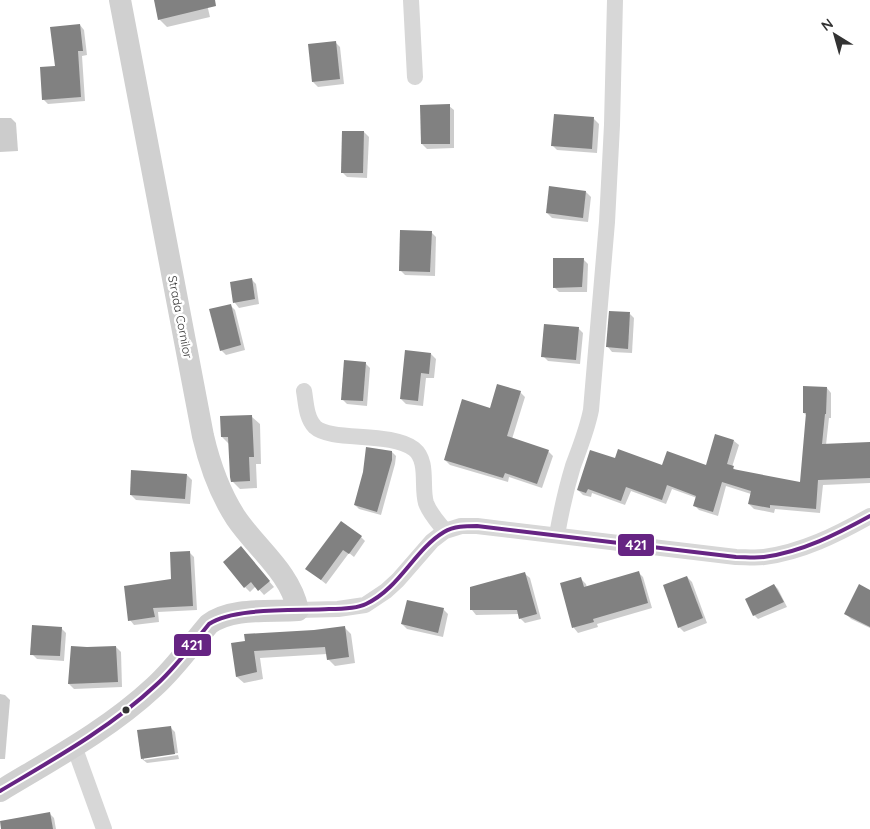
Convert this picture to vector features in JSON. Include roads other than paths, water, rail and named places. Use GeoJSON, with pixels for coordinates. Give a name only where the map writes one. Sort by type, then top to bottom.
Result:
{"type":"FeatureCollection","features":[{"type":"Feature","properties":{"kind":"street","name":"Strada Cornilor"},"geometry":{"type":"LineString","coordinates":[[120,0],[203,436],[211,469],[222,496],[236,518],[288,582],[296,598],[298,610]]}},
{"type":"Feature","properties":{"kind":"street"},"geometry":{"type":"LineString","coordinates":[[411,0],[415,77]]}},
{"type":"Feature","properties":{"kind":"street"},"geometry":{"type":"LineString","coordinates":[[557,535],[564,498],[586,432],[591,410],[607,222],[612,125],[615,0]]}},
{"type":"Feature","properties":{"kind":"street"},"geometry":{"type":"LineString","coordinates":[[304,391],[308,416],[315,427],[330,433],[404,443],[416,450],[422,462],[426,502],[432,516],[445,531]]}},
{"type":"Feature","properties":{"kind":"street"},"geometry":{"type":"LineString","coordinates":[[0,791],[111,722],[155,687],[209,624],[218,618],[240,613],[355,607],[373,601],[398,580],[432,541],[445,531],[461,526],[476,526],[736,557],[763,557],[799,550],[836,535],[870,516]]}},
{"type":"Feature","properties":{"kind":"street"},"geometry":{"type":"LineString","coordinates":[[74,746],[104,829]]}}]}
